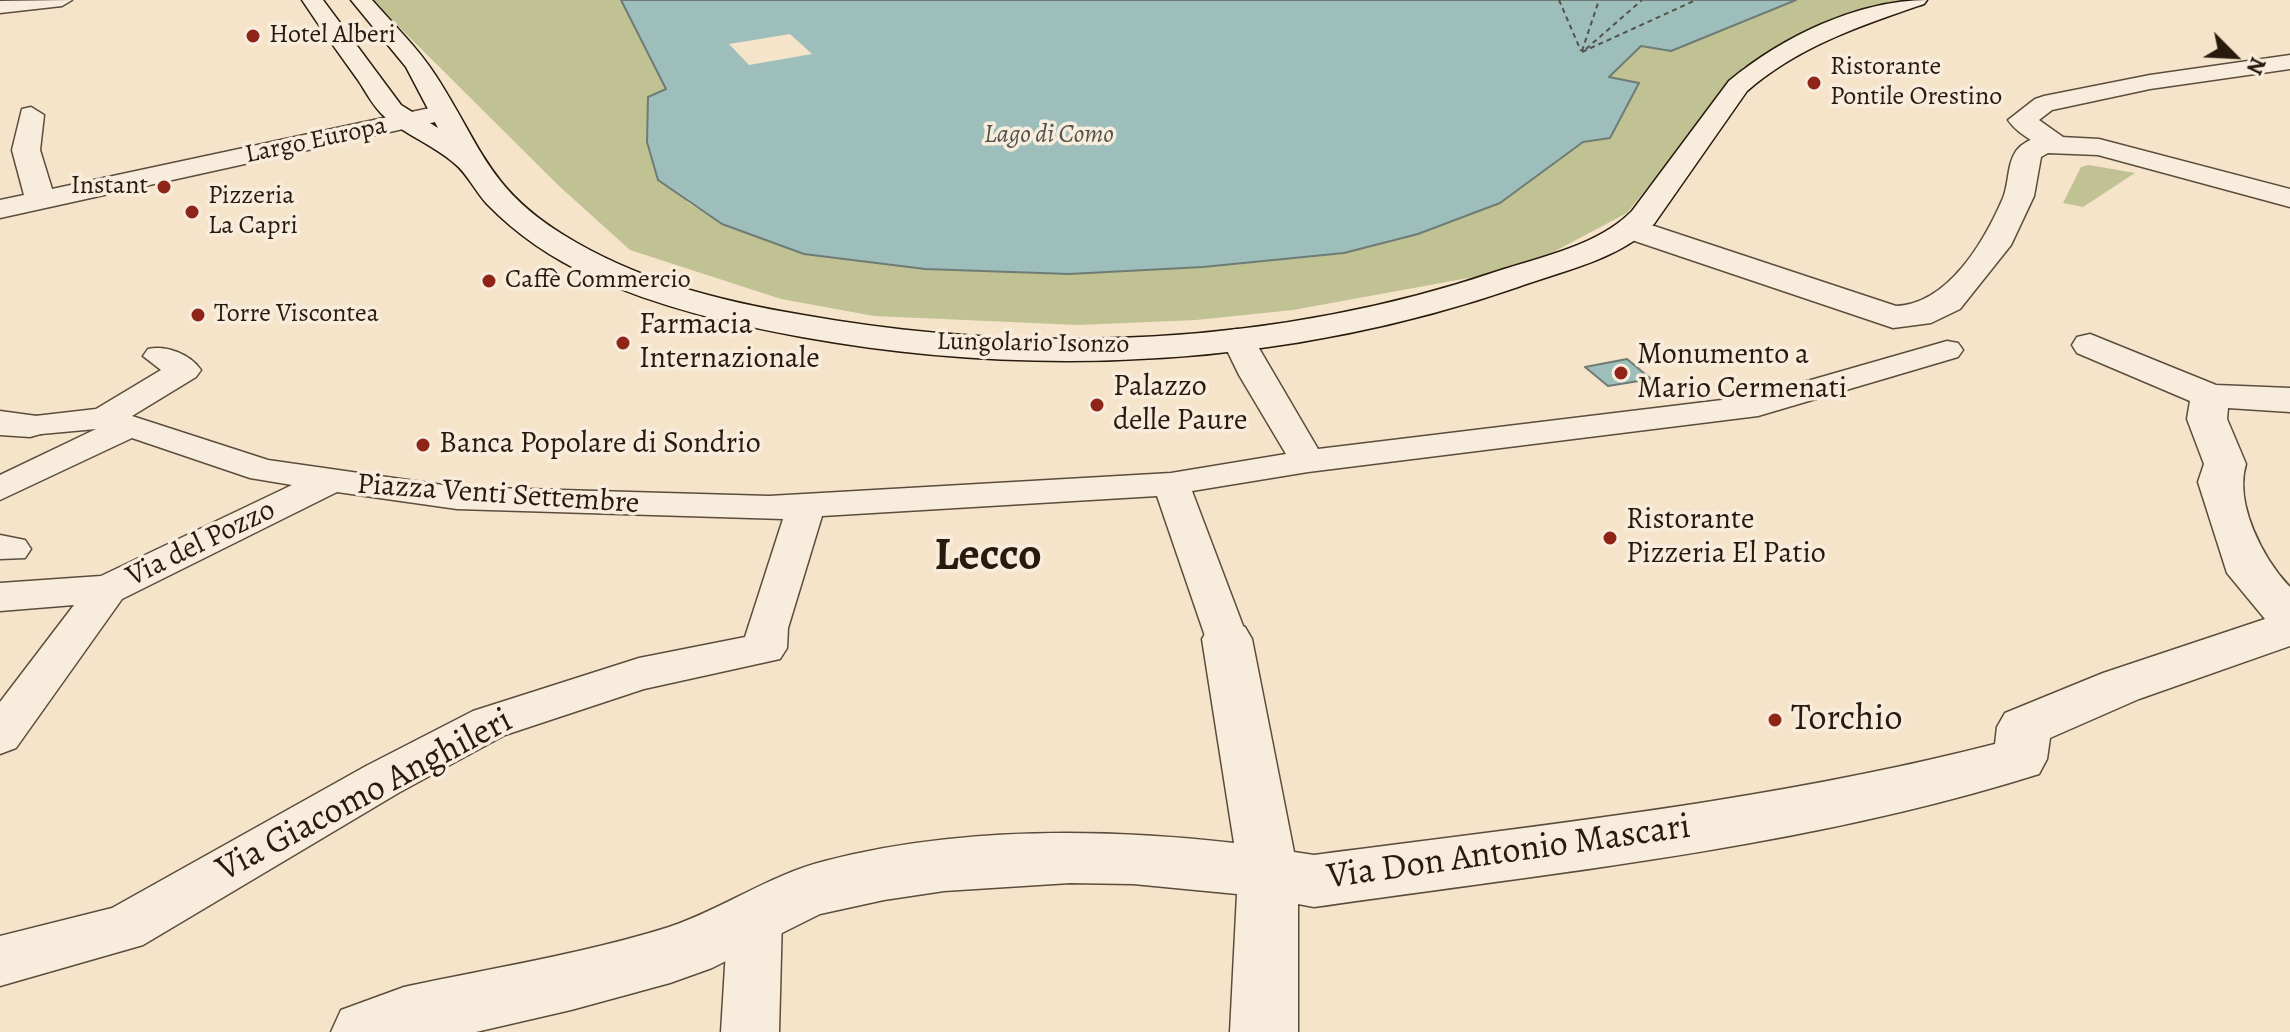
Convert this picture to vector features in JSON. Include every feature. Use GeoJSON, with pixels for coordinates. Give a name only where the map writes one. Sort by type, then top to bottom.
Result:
{"type":"FeatureCollection","features":[{"type":"Feature","properties":{"kind":"street"},"geometry":{"type":"LineString","coordinates":[[0,7],[62,0]]}},
{"type":"Feature","properties":{"kind":"street","name":"Lungolario Isonzo"},"geometry":{"type":"LineString","coordinates":[[312,0],[392,110],[469,160]]}},
{"type":"Feature","properties":{"kind":"street","name":"Lungolario Isonzo"},"geometry":{"type":"LineString","coordinates":[[361,0],[422,71],[469,160],[519,216],[559,246],[650,288],[730,312],[845,334],[964,345],[1095,347],[1237,338],[1363,320],[1439,302],[1518,277],[1631,229]]}},
{"type":"Feature","properties":{"kind":"street"},"geometry":{"type":"LineString","coordinates":[[1917,0],[1817,36],[1778,53],[1755,70],[1738,86],[1631,229],[1893,317],[1919,316],[1948,302],[1995,245],[2019,196],[2028,154],[2042,144],[2056,142],[2099,147],[2290,198]]}},
{"type":"Feature","properties":{"kind":"street"},"geometry":{"type":"LineString","coordinates":[[2056,142],[2021,120],[2044,104],[2150,82],[2289,63]]}},
{"type":"Feature","properties":{"kind":"street","name":"Largo Europa"},"geometry":{"type":"LineString","coordinates":[[0,209],[444,113]]}},
{"type":"Feature","properties":{"kind":"street"},"geometry":{"type":"LineString","coordinates":[[31,115],[26,150],[40,199]]}},
{"type":"Feature","properties":{"kind":"street"},"geometry":{"type":"LineString","coordinates":[[1237,338],[1255,375],[1308,461]]}},
{"type":"Feature","properties":{"kind":"street"},"geometry":{"type":"LineString","coordinates":[[2090,345],[2210,396],[2290,400]]}},
{"type":"Feature","properties":{"kind":"street","name":"Piazza Venti Settembre"},"geometry":{"type":"LineString","coordinates":[[15,424],[116,423],[263,470],[328,482],[457,498],[546,503],[806,506],[1171,484],[1308,461],[1758,406],[1947,350]]}},
{"type":"Feature","properties":{"kind":"street","name":"Piazza Venti Settembre"},"geometry":{"type":"LineString","coordinates":[[116,423],[185,370],[159,356]]}},
{"type":"Feature","properties":{"kind":"street"},"geometry":{"type":"LineString","coordinates":[[2210,396],[2207,419],[2225,464],[2219,482],[2234,533],[2250,573],[2290,616]]}},
{"type":"Feature","properties":{"kind":"street"},"geometry":{"type":"LineString","coordinates":[[0,489],[116,423]]}},
{"type":"Feature","properties":{"kind":"street","name":"Via del Pozzo"},"geometry":{"type":"LineString","coordinates":[[0,736],[108,589],[328,482]]}},
{"type":"Feature","properties":{"kind":"street"},"geometry":{"type":"LineString","coordinates":[[1171,484],[1226,636],[1268,872],[1264,1032]]}},
{"type":"Feature","properties":{"kind":"street","name":"Via Giacomo Anghileri"},"geometry":{"type":"LineString","coordinates":[[0,961],[124,928],[383,779],[489,723],[639,674],[765,648],[767,628],[806,506]]}},
{"type":"Feature","properties":{"kind":"street"},"geometry":{"type":"LineString","coordinates":[[0,597],[108,589]]}},
{"type":"Feature","properties":{"kind":"street","name":"Via Don Antonio Mascari"},"geometry":{"type":"LineString","coordinates":[[365,1032],[404,1018],[672,954],[823,887],[967,863],[1087,859],[1268,872],[1314,881],[1669,832],[1884,795],[2020,759],[2024,727],[2121,686],[2290,628]]}},
{"type":"Feature","properties":{"kind":"street"},"geometry":{"type":"LineString","coordinates":[[750,1032],[755,917]]}},
{"type":"Feature","properties":{"kind":"green space"},"geometry":{"type":"Polygon","coordinates":[[[372,0],[621,0],[666,89],[687,202],[722,224],[804,254],[925,269],[1069,274],[1203,267],[1344,253],[1418,234],[1500,203],[1583,141],[1610,138],[1638,83],[1608,78],[1641,45],[1671,51],[1796,0],[1903,0],[1743,67],[1627,213],[1523,268],[1293,310],[1196,320],[1078,325],[874,316],[781,299],[630,250],[559,186],[372,0]]]}},
{"type":"Feature","properties":{"kind":"green space"},"geometry":{"type":"Polygon","coordinates":[[[2089,165],[2135,173],[2083,207],[2063,203],[2081,167],[2089,165]]]}},
{"type":"Feature","properties":{"kind":"water","name":"Lago di Como"},"geometry":{"type":"Polygon","coordinates":[[[621,0],[1796,0],[1671,51],[1641,46],[1609,77],[1639,83],[1610,138],[1583,142],[1500,203],[1418,234],[1344,253],[1203,267],[1069,274],[925,269],[804,254],[722,224],[658,180],[647,142],[648,97],[666,89],[621,0]]]}},
{"type":"Feature","properties":{"kind":"water"},"geometry":{"type":"Polygon","coordinates":[[[1627,359],[1651,379],[1608,386],[1585,367],[1627,359]]]}},
{"type":"Feature","properties":{"kind":"pier"},"geometry":{"type":"Polygon","coordinates":[[[790,34],[812,54],[749,65],[729,44],[790,34]]]}},
{"type":"Feature","properties":{"kind":"ferry route"},"geometry":{"type":"LineString","coordinates":[[1559,0],[1581,51]]}},
{"type":"Feature","properties":{"kind":"ferry route"},"geometry":{"type":"LineString","coordinates":[[1582,51],[1599,0]]}},
{"type":"Feature","properties":{"kind":"ferry route"},"geometry":{"type":"LineString","coordinates":[[1586,49],[1642,0]]}},
{"type":"Feature","properties":{"kind":"ferry route"},"geometry":{"type":"LineString","coordinates":[[1582,52],[1696,0]]}},
{"type":"Feature","properties":{"kind":"place","name":"Hotel Alberi"},"geometry":{"type":"Point","coordinates":[253,36]}},
{"type":"Feature","properties":{"kind":"place","name":"Ristorante Pontile Orestino"},"geometry":{"type":"Point","coordinates":[1814,83]}},
{"type":"Feature","properties":{"kind":"place","name":"Instant"},"geometry":{"type":"Point","coordinates":[164,187]}},
{"type":"Feature","properties":{"kind":"place","name":"Pizzeria La Capri"},"geometry":{"type":"Point","coordinates":[192,212]}},
{"type":"Feature","properties":{"kind":"place","name":"Caffè Commercio"},"geometry":{"type":"Point","coordinates":[489,281]}},
{"type":"Feature","properties":{"kind":"place","name":"Torre Viscontea"},"geometry":{"type":"Point","coordinates":[198,315]}},
{"type":"Feature","properties":{"kind":"place","name":"Farmacia Internazionale"},"geometry":{"type":"Point","coordinates":[623,343]}},
{"type":"Feature","properties":{"kind":"place","name":"Monumento a Mario Cermenati"},"geometry":{"type":"Point","coordinates":[1621,373]}},
{"type":"Feature","properties":{"kind":"place","name":"Palazzo delle Paure"},"geometry":{"type":"Point","coordinates":[1097,405]}},
{"type":"Feature","properties":{"kind":"place","name":"Banca Popolare di Sondrio"},"geometry":{"type":"Point","coordinates":[423,445]}},
{"type":"Feature","properties":{"kind":"place","name":"Ristorante Pizzeria El Patio"},"geometry":{"type":"Point","coordinates":[1610,538]}},
{"type":"Feature","properties":{"kind":"place","name":"Torchio"},"geometry":{"type":"Point","coordinates":[1775,720]}},
{"type":"Feature","properties":{"kind":"district","name":"Lecco"},"geometry":{"type":"Point","coordinates":[988,558]}}]}
